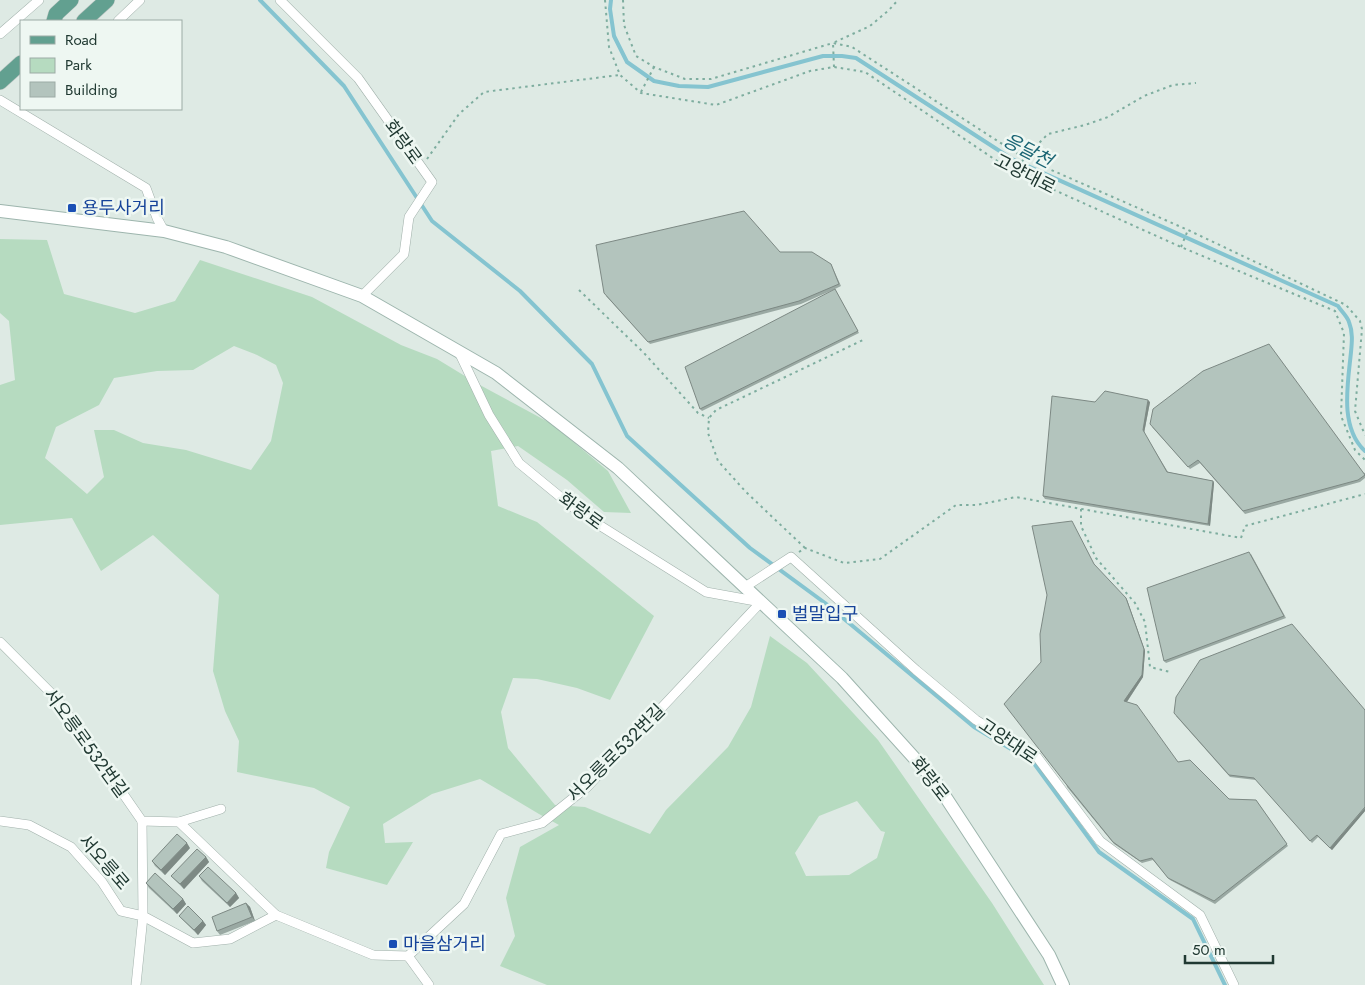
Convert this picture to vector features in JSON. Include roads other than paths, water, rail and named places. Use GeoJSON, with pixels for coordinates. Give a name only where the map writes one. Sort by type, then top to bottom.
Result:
{"type":"FeatureCollection","features":[{"type":"Feature","properties":{"kind":"main road"},"geometry":{"type":"LineString","coordinates":[[54,20],[56,14],[71,0]]}},
{"type":"Feature","properties":{"kind":"main road"},"geometry":{"type":"LineString","coordinates":[[85,20],[107,0]]}},
{"type":"Feature","properties":{"kind":"main road"},"geometry":{"type":"LineString","coordinates":[[0,82],[20,64]]}},
{"type":"Feature","properties":{"kind":"main road","name":"화랑로"},"geometry":{"type":"LineString","coordinates":[[0,211],[164,231],[226,247],[362,296],[496,373],[618,468],[842,678],[935,781],[1049,955],[1063,985]]}},
{"type":"Feature","properties":{"kind":"street"},"geometry":{"type":"LineString","coordinates":[[0,34],[39,0]]}},
{"type":"Feature","properties":{"kind":"street"},"geometry":{"type":"LineString","coordinates":[[119,20],[140,0]]}},
{"type":"Feature","properties":{"kind":"street","name":"화랑로"},"geometry":{"type":"LineString","coordinates":[[280,0],[358,78],[432,182],[409,217],[404,254],[362,296]]}},
{"type":"Feature","properties":{"kind":"street"},"geometry":{"type":"LineString","coordinates":[[0,100],[146,188],[164,231]]}},
{"type":"Feature","properties":{"kind":"street","name":"화랑로"},"geometry":{"type":"LineString","coordinates":[[459,352],[489,414],[519,463],[580,513],[706,592],[761,602]]}},
{"type":"Feature","properties":{"kind":"street","name":"고양대로"},"geometry":{"type":"LineString","coordinates":[[745,587],[791,557],[916,670],[976,720],[1037,757],[1100,841],[1200,915],[1234,985]]}},
{"type":"Feature","properties":{"kind":"street","name":"서오릉로532번길"},"geometry":{"type":"LineString","coordinates":[[408,956],[464,904],[501,834],[542,823],[587,787],[761,602]]}},
{"type":"Feature","properties":{"kind":"street","name":"서오릉로532번길"},"geometry":{"type":"LineString","coordinates":[[0,642],[58,700],[142,821]]}},
{"type":"Feature","properties":{"kind":"street"},"geometry":{"type":"LineString","coordinates":[[136,985],[143,916],[142,821],[179,822],[221,809]]}},
{"type":"Feature","properties":{"kind":"street","name":"서오릉로"},"geometry":{"type":"LineString","coordinates":[[0,821],[29,825],[71,847],[102,882],[121,911],[143,916],[193,943],[230,939],[276,915]]}},
{"type":"Feature","properties":{"kind":"street"},"geometry":{"type":"LineString","coordinates":[[179,822],[276,915],[373,954],[408,956],[429,985]]}},
{"type":"Feature","properties":{"kind":"waterway"},"geometry":{"type":"LineString","coordinates":[[260,0],[344,86],[432,221],[520,291],[592,364],[627,436],[750,548],[825,603],[974,727],[1033,762],[1099,852],[1193,919],[1225,985]]}},
{"type":"Feature","properties":{"kind":"waterway","name":"응달천"},"geometry":{"type":"LineString","coordinates":[[611,0],[610,9],[614,36],[627,62],[654,81],[679,86],[708,87],[823,56],[856,58],[1012,159],[1338,306],[1348,320],[1352,333],[1347,391],[1348,417],[1351,430],[1365,451]]}},
{"type":"Feature","properties":{"kind":"place","name":"용두사거리"},"geometry":{"type":"Point","coordinates":[72,208]}},
{"type":"Feature","properties":{"kind":"place","name":"벌말입구"},"geometry":{"type":"Point","coordinates":[782,614]}},
{"type":"Feature","properties":{"kind":"place","name":"마을삼거리"},"geometry":{"type":"Point","coordinates":[393,944]}}]}
